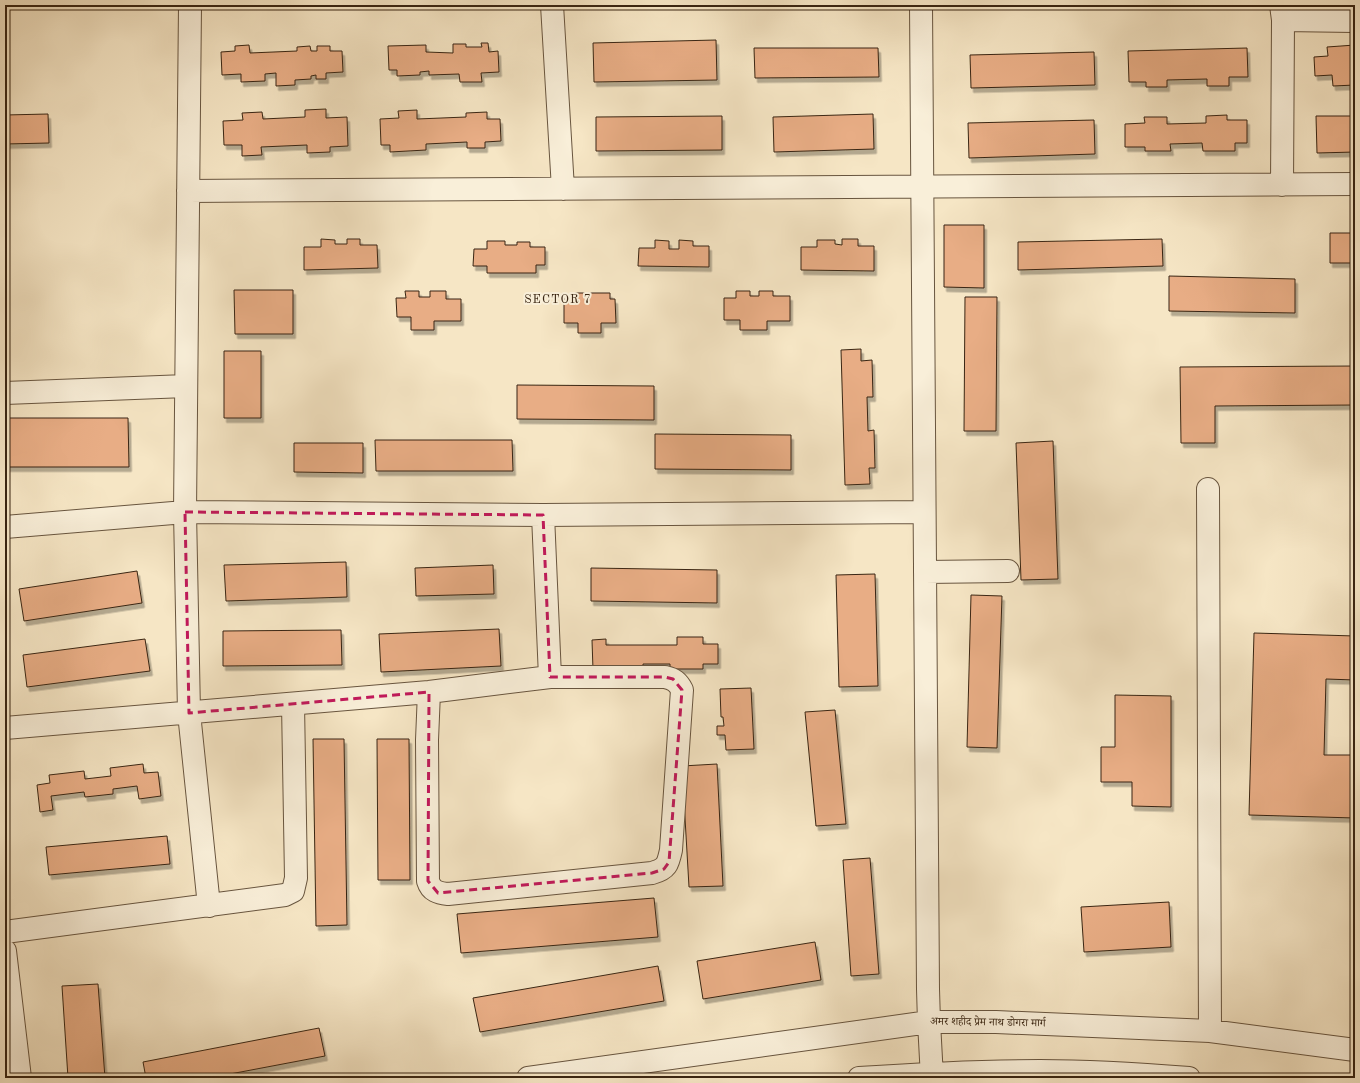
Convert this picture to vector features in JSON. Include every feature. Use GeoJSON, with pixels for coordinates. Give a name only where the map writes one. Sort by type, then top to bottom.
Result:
{"type":"FeatureCollection","features":[{"type":"Feature","properties":{"kind":"street"},"geometry":{"type":"LineString","coordinates":[[190,5],[185,512],[189,713],[209,906]]}},
{"type":"Feature","properties":{"kind":"street"},"geometry":{"type":"LineString","coordinates":[[552,5],[563,189]]}},
{"type":"Feature","properties":{"kind":"street"},"geometry":{"type":"LineString","coordinates":[[921,5],[929,1022],[932,1076]]}},
{"type":"Feature","properties":{"kind":"street"},"geometry":{"type":"LineString","coordinates":[[1282,185],[1282,13],[1355,21]]}},
{"type":"Feature","properties":{"kind":"street"},"geometry":{"type":"LineString","coordinates":[[188,191],[1355,184]]}},
{"type":"Feature","properties":{"kind":"street"},"geometry":{"type":"LineString","coordinates":[[5,393],[186,386]]}},
{"type":"Feature","properties":{"kind":"street"},"geometry":{"type":"LineString","coordinates":[[1208,489],[1210,1031]]}},
{"type":"Feature","properties":{"kind":"street"},"geometry":{"type":"LineString","coordinates":[[5,528],[185,512],[543,515],[924,512]]}},
{"type":"Feature","properties":{"kind":"street"},"geometry":{"type":"LineString","coordinates":[[543,515],[550,678]]}},
{"type":"Feature","properties":{"kind":"street"},"geometry":{"type":"LineString","coordinates":[[925,572],[1008,571]]}},
{"type":"Feature","properties":{"kind":"street"},"geometry":{"type":"LineString","coordinates":[[5,728],[429,692],[550,678],[665,677],[673,679],[678,683],[682,690],[669,862],[664,868],[652,873],[448,894],[438,893],[432,889],[428,881],[427,740],[429,692]]}},
{"type":"Feature","properties":{"kind":"street"},"geometry":{"type":"LineString","coordinates":[[5,932],[209,906],[285,895],[293,891],[296,878],[293,704]]}},
{"type":"Feature","properties":{"kind":"street"},"geometry":{"type":"LineString","coordinates":[[5,951],[20,1078]]}},
{"type":"Feature","properties":{"kind":"street","name":"अमर शहीद प्रेम नाथ डोगरा मार्ग"},"geometry":{"type":"LineString","coordinates":[[528,1078],[929,1022],[996,1022],[1210,1031],[1355,1050]]}},
{"type":"Feature","properties":{"kind":"street"},"geometry":{"type":"LineString","coordinates":[[859,1078],[1041,1071],[1134,1074],[1189,1078]]}},
{"type":"Feature","properties":{"kind":"highlighted area"},"geometry":{"type":"Polygon","coordinates":[[[185,512],[543,515],[550,677],[665,677],[673,679],[682,690],[669,862],[664,869],[652,873],[438,893],[428,881],[429,692],[189,713],[185,512]]]}},
{"type":"Feature","properties":{"kind":"building"},"geometry":{"type":"Polygon","coordinates":[[[716,40],[717,80],[594,82],[593,43],[716,40]]]}},
{"type":"Feature","properties":{"kind":"building"},"geometry":{"type":"Polygon","coordinates":[[[481,43],[488,43],[489,52],[498,51],[499,72],[481,73],[482,82],[460,82],[459,74],[429,75],[429,71],[420,72],[420,75],[397,76],[397,70],[389,70],[388,46],[426,45],[426,52],[453,53],[453,44],[466,44],[466,47],[482,47],[481,43]]]}},
{"type":"Feature","properties":{"kind":"building"},"geometry":{"type":"Polygon","coordinates":[[[249,45],[250,53],[297,51],[297,47],[310,46],[311,51],[317,51],[317,46],[330,46],[330,51],[342,51],[343,72],[326,73],[326,79],[316,79],[316,75],[311,76],[311,79],[295,80],[295,85],[276,86],[276,73],[265,74],[265,81],[241,82],[241,74],[222,75],[221,52],[235,51],[235,46],[249,45]]]}},
{"type":"Feature","properties":{"kind":"building"},"geometry":{"type":"Polygon","coordinates":[[[1355,45],[1355,85],[1333,86],[1332,75],[1315,76],[1314,57],[1328,56],[1327,47],[1355,45]]]}},
{"type":"Feature","properties":{"kind":"building"},"geometry":{"type":"Polygon","coordinates":[[[754,48],[878,48],[879,77],[755,78],[754,48]]]}},
{"type":"Feature","properties":{"kind":"building"},"geometry":{"type":"Polygon","coordinates":[[[1247,48],[1248,77],[1229,77],[1229,86],[1207,86],[1207,79],[1167,80],[1167,87],[1146,87],[1146,82],[1129,82],[1128,51],[1247,48]]]}},
{"type":"Feature","properties":{"kind":"building"},"geometry":{"type":"Polygon","coordinates":[[[1094,52],[1095,85],[971,88],[970,55],[1094,52]]]}},
{"type":"Feature","properties":{"kind":"building"},"geometry":{"type":"Polygon","coordinates":[[[326,109],[326,118],[347,117],[348,146],[330,147],[330,152],[307,153],[307,145],[261,147],[262,155],[242,156],[242,145],[224,145],[223,121],[243,120],[242,113],[262,112],[263,119],[305,117],[305,110],[326,109]]]}},
{"type":"Feature","properties":{"kind":"building"},"geometry":{"type":"Polygon","coordinates":[[[417,110],[417,119],[466,117],[466,113],[487,112],[487,119],[500,119],[501,141],[485,142],[485,148],[467,148],[467,142],[426,144],[426,150],[390,152],[390,145],[381,145],[380,119],[399,118],[398,111],[417,110]]]}},
{"type":"Feature","properties":{"kind":"building"},"geometry":{"type":"Polygon","coordinates":[[[48,114],[49,143],[5,144],[5,115],[48,114]]]}},
{"type":"Feature","properties":{"kind":"building"},"geometry":{"type":"Polygon","coordinates":[[[873,114],[874,149],[774,152],[773,117],[873,114]]]}},
{"type":"Feature","properties":{"kind":"building"},"geometry":{"type":"Polygon","coordinates":[[[1227,115],[1227,120],[1247,120],[1247,143],[1235,143],[1235,151],[1203,151],[1202,143],[1170,144],[1171,151],[1145,151],[1145,147],[1125,147],[1125,124],[1145,123],[1144,117],[1167,117],[1167,124],[1206,123],[1206,116],[1227,115]]]}},
{"type":"Feature","properties":{"kind":"building"},"geometry":{"type":"Polygon","coordinates":[[[722,116],[722,150],[596,151],[596,117],[722,116]]]}},
{"type":"Feature","properties":{"kind":"building"},"geometry":{"type":"Polygon","coordinates":[[[1316,116],[1355,116],[1355,152],[1317,153],[1316,116]]]}},
{"type":"Feature","properties":{"kind":"building"},"geometry":{"type":"Polygon","coordinates":[[[1094,120],[1095,154],[969,158],[968,123],[1094,120]]]}},
{"type":"Feature","properties":{"kind":"building"},"geometry":{"type":"Polygon","coordinates":[[[944,225],[984,225],[984,288],[944,287],[944,225]]]}},
{"type":"Feature","properties":{"kind":"building"},"geometry":{"type":"Polygon","coordinates":[[[1330,233],[1355,233],[1355,263],[1330,263],[1330,233]]]}},
{"type":"Feature","properties":{"kind":"building"},"geometry":{"type":"Polygon","coordinates":[[[321,239],[335,240],[335,244],[347,244],[347,239],[360,239],[360,245],[377,245],[378,268],[304,270],[304,247],[321,247],[321,239]]]}},
{"type":"Feature","properties":{"kind":"building"},"geometry":{"type":"Polygon","coordinates":[[[842,239],[858,239],[858,246],[874,246],[874,271],[801,270],[801,247],[817,247],[817,240],[835,240],[835,244],[842,245],[842,239]]]}},
{"type":"Feature","properties":{"kind":"building"},"geometry":{"type":"Polygon","coordinates":[[[1162,239],[1163,266],[1018,270],[1018,242],[1162,239]]]}},
{"type":"Feature","properties":{"kind":"building"},"geometry":{"type":"Polygon","coordinates":[[[655,240],[669,241],[669,249],[679,249],[679,240],[693,241],[693,246],[709,246],[709,267],[638,266],[639,248],[655,248],[655,240]]]}},
{"type":"Feature","properties":{"kind":"building"},"geometry":{"type":"Polygon","coordinates":[[[487,241],[505,241],[505,245],[517,245],[517,242],[530,242],[530,247],[545,247],[545,265],[536,265],[536,273],[487,273],[487,266],[473,266],[474,249],[487,249],[487,241]]]}},
{"type":"Feature","properties":{"kind":"building"},"geometry":{"type":"Polygon","coordinates":[[[1169,276],[1295,279],[1295,313],[1169,311],[1169,276]]]}},
{"type":"Feature","properties":{"kind":"building"},"geometry":{"type":"Polygon","coordinates":[[[234,290],[293,290],[293,334],[235,334],[234,290]]]}},
{"type":"Feature","properties":{"kind":"building"},"geometry":{"type":"Polygon","coordinates":[[[405,291],[419,291],[419,297],[430,297],[430,291],[446,291],[446,299],[461,299],[461,321],[434,321],[434,330],[411,330],[411,317],[397,317],[396,298],[406,298],[405,291]]]}},
{"type":"Feature","properties":{"kind":"building"},"geometry":{"type":"Polygon","coordinates":[[[736,291],[750,291],[750,296],[759,296],[759,291],[773,291],[773,296],[790,296],[790,321],[767,321],[767,330],[740,330],[740,320],[724,320],[724,298],[736,298],[736,291]]]}},
{"type":"Feature","properties":{"kind":"building"},"geometry":{"type":"Polygon","coordinates":[[[571,293],[610,293],[610,299],[615,299],[616,323],[601,323],[601,333],[578,333],[578,323],[564,323],[564,299],[571,299],[571,293]]]}},
{"type":"Feature","properties":{"kind":"building"},"geometry":{"type":"Polygon","coordinates":[[[965,297],[997,297],[996,431],[964,431],[965,297]]]}},
{"type":"Feature","properties":{"kind":"building"},"geometry":{"type":"Polygon","coordinates":[[[861,349],[861,361],[872,360],[873,397],[867,397],[868,431],[874,430],[875,468],[869,468],[870,484],[845,485],[841,350],[861,349]]]}},
{"type":"Feature","properties":{"kind":"building"},"geometry":{"type":"Polygon","coordinates":[[[224,351],[261,351],[261,418],[224,418],[224,351]]]}},
{"type":"Feature","properties":{"kind":"building"},"geometry":{"type":"Polygon","coordinates":[[[1355,366],[1355,405],[1215,406],[1215,443],[1181,443],[1180,367],[1355,366]]]}},
{"type":"Feature","properties":{"kind":"building"},"geometry":{"type":"Polygon","coordinates":[[[517,385],[654,386],[654,420],[517,419],[517,385]]]}},
{"type":"Feature","properties":{"kind":"building"},"geometry":{"type":"Polygon","coordinates":[[[5,418],[128,418],[129,467],[5,467],[5,418]]]}},
{"type":"Feature","properties":{"kind":"building"},"geometry":{"type":"Polygon","coordinates":[[[655,434],[791,435],[791,470],[655,469],[655,434]]]}},
{"type":"Feature","properties":{"kind":"building"},"geometry":{"type":"Polygon","coordinates":[[[375,440],[512,440],[513,471],[376,471],[375,440]]]}},
{"type":"Feature","properties":{"kind":"building"},"geometry":{"type":"Polygon","coordinates":[[[1053,441],[1058,579],[1021,580],[1016,443],[1053,441]]]}},
{"type":"Feature","properties":{"kind":"building"},"geometry":{"type":"Polygon","coordinates":[[[294,443],[363,443],[363,473],[294,472],[294,443]]]}},
{"type":"Feature","properties":{"kind":"building"},"geometry":{"type":"Polygon","coordinates":[[[346,562],[347,597],[226,601],[224,565],[346,562]]]}},
{"type":"Feature","properties":{"kind":"building"},"geometry":{"type":"Polygon","coordinates":[[[493,565],[494,594],[416,596],[415,568],[493,565]]]}},
{"type":"Feature","properties":{"kind":"building"},"geometry":{"type":"Polygon","coordinates":[[[591,568],[717,570],[717,603],[591,601],[591,568]]]}},
{"type":"Feature","properties":{"kind":"building"},"geometry":{"type":"Polygon","coordinates":[[[137,571],[142,603],[24,621],[19,589],[137,571]]]}},
{"type":"Feature","properties":{"kind":"building"},"geometry":{"type":"Polygon","coordinates":[[[875,574],[878,686],[839,687],[836,575],[875,574]]]}},
{"type":"Feature","properties":{"kind":"building"},"geometry":{"type":"Polygon","coordinates":[[[971,595],[1002,596],[997,748],[967,747],[971,595]]]}},
{"type":"Feature","properties":{"kind":"building"},"geometry":{"type":"Polygon","coordinates":[[[499,629],[501,666],[381,672],[379,634],[499,629]]]}},
{"type":"Feature","properties":{"kind":"building"},"geometry":{"type":"Polygon","coordinates":[[[341,630],[342,665],[223,666],[223,631],[341,630]]]}},
{"type":"Feature","properties":{"kind":"building"},"geometry":{"type":"Polygon","coordinates":[[[1254,633],[1355,636],[1355,680],[1326,679],[1324,755],[1355,755],[1355,818],[1249,815],[1254,633]]]}},
{"type":"Feature","properties":{"kind":"building"},"geometry":{"type":"Polygon","coordinates":[[[677,637],[703,637],[703,644],[718,644],[718,664],[703,664],[703,669],[670,669],[670,664],[643,664],[643,670],[593,670],[592,640],[606,639],[606,645],[677,645],[677,637]]]}},
{"type":"Feature","properties":{"kind":"building"},"geometry":{"type":"Polygon","coordinates":[[[145,639],[150,671],[27,687],[23,655],[145,639]]]}},
{"type":"Feature","properties":{"kind":"building"},"geometry":{"type":"Polygon","coordinates":[[[751,688],[754,749],[726,750],[725,735],[717,735],[717,726],[724,726],[723,717],[721,717],[720,689],[751,688]]]}},
{"type":"Feature","properties":{"kind":"building"},"geometry":{"type":"Polygon","coordinates":[[[1115,695],[1171,696],[1171,807],[1132,806],[1132,782],[1101,782],[1101,747],[1115,747],[1115,695]]]}},
{"type":"Feature","properties":{"kind":"building"},"geometry":{"type":"Polygon","coordinates":[[[835,710],[846,824],[816,826],[805,712],[835,710]]]}},
{"type":"Feature","properties":{"kind":"building"},"geometry":{"type":"Polygon","coordinates":[[[313,739],[344,739],[347,925],[316,926],[313,739]]]}},
{"type":"Feature","properties":{"kind":"building"},"geometry":{"type":"Polygon","coordinates":[[[377,739],[409,739],[410,880],[378,880],[377,739]]]}},
{"type":"Feature","properties":{"kind":"building"},"geometry":{"type":"Polygon","coordinates":[[[143,764],[144,773],[158,772],[161,796],[139,799],[137,786],[113,789],[113,794],[85,797],[84,792],[51,796],[53,810],[40,812],[37,785],[50,783],[49,775],[84,771],[85,779],[111,776],[110,768],[143,764]]]}},
{"type":"Feature","properties":{"kind":"building"},"geometry":{"type":"Polygon","coordinates":[[[717,764],[723,886],[689,887],[682,766],[717,764]]]}},
{"type":"Feature","properties":{"kind":"building"},"geometry":{"type":"Polygon","coordinates":[[[167,836],[170,864],[49,875],[46,847],[167,836]]]}},
{"type":"Feature","properties":{"kind":"building"},"geometry":{"type":"Polygon","coordinates":[[[870,858],[879,974],[851,976],[843,860],[870,858]]]}},
{"type":"Feature","properties":{"kind":"building"},"geometry":{"type":"Polygon","coordinates":[[[654,898],[658,937],[461,953],[457,914],[654,898]]]}},
{"type":"Feature","properties":{"kind":"building"},"geometry":{"type":"Polygon","coordinates":[[[1169,902],[1171,947],[1084,952],[1081,907],[1169,902]]]}},
{"type":"Feature","properties":{"kind":"building"},"geometry":{"type":"Polygon","coordinates":[[[815,942],[821,980],[703,999],[697,961],[815,942]]]}},
{"type":"Feature","properties":{"kind":"building"},"geometry":{"type":"Polygon","coordinates":[[[658,966],[664,1001],[480,1032],[473,998],[658,966]]]}},
{"type":"Feature","properties":{"kind":"building"},"geometry":{"type":"Polygon","coordinates":[[[98,984],[105,1078],[68,1078],[62,986],[98,984]]]}},
{"type":"Feature","properties":{"kind":"building"},"geometry":{"type":"Polygon","coordinates":[[[319,1028],[325,1056],[209,1078],[146,1078],[143,1062],[319,1028]]]}},
{"type":"Feature","properties":{"kind":"district","name":"SECTOR 7"},"geometry":{"type":"Point","coordinates":[558,300]}}]}
